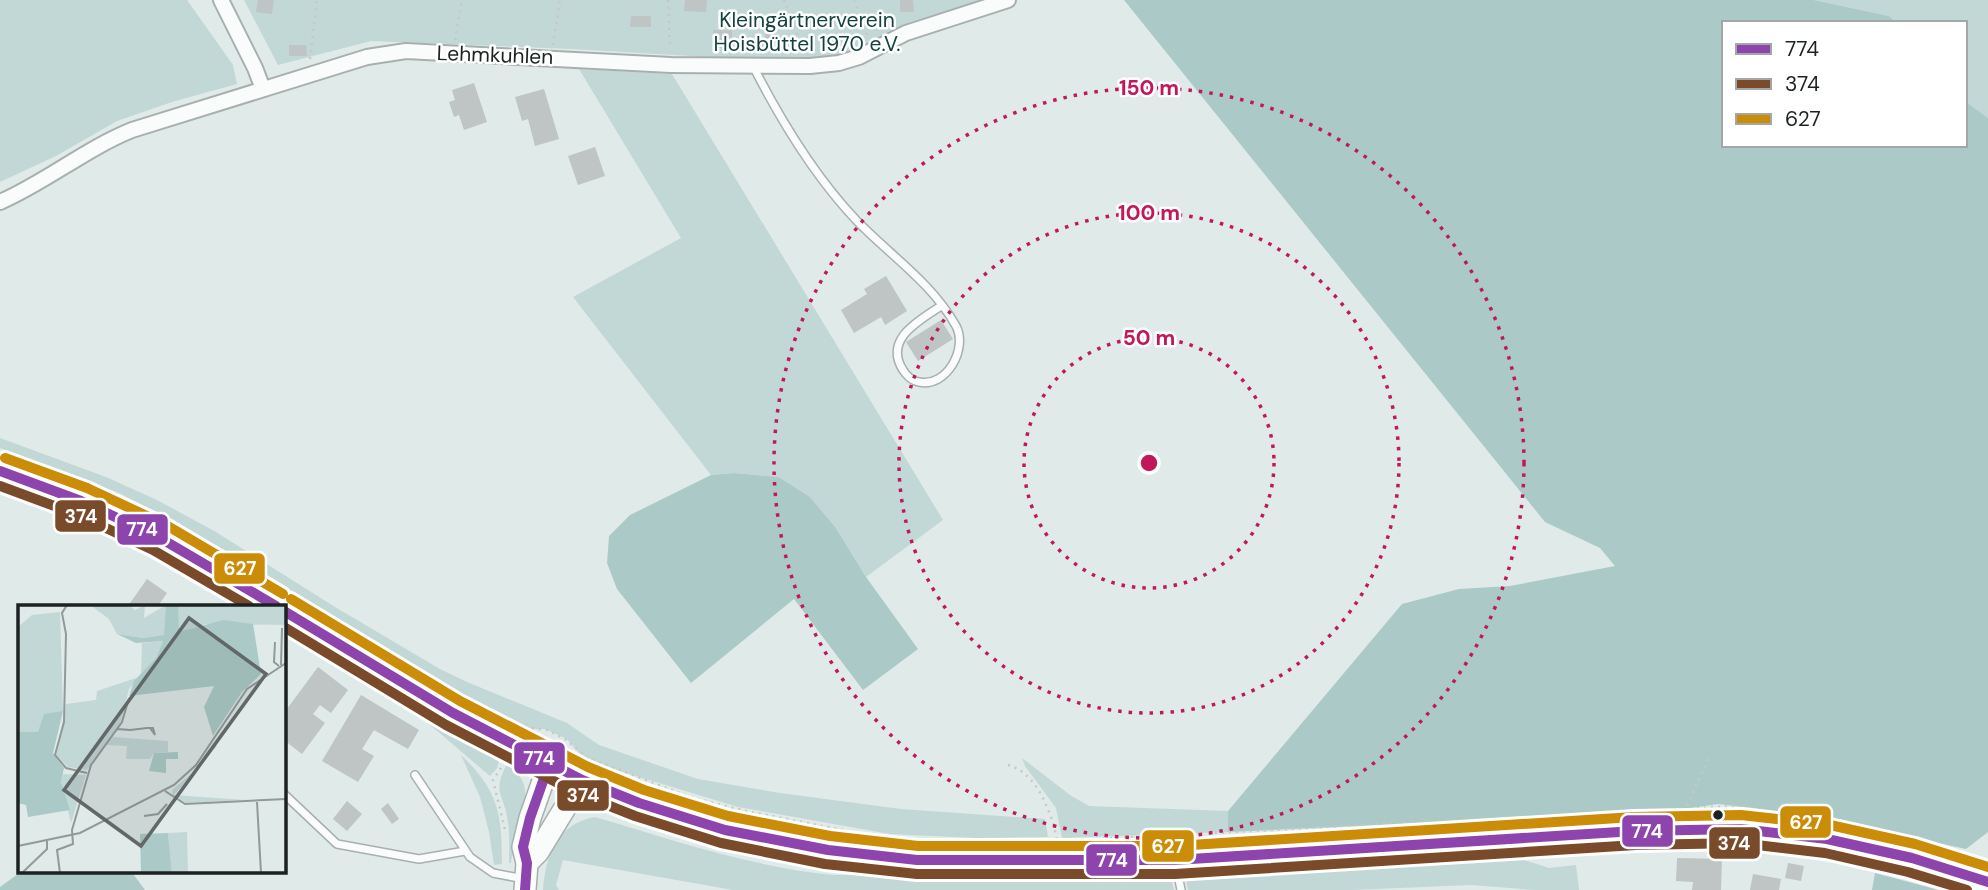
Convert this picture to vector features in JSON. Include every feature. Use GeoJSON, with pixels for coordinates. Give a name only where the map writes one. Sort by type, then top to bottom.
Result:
{"type":"FeatureCollection","features":[{"type":"Feature","properties":{"kind":"main road"},"geometry":{"type":"LineString","coordinates":[[0,471],[81,501],[150,533],[273,605]]}},
{"type":"Feature","properties":{"kind":"main road"},"geometry":{"type":"LineString","coordinates":[[285,612],[453,713],[582,780],[639,803],[725,830],[820,849],[918,860],[1175,860],[1683,819],[1827,839],[1912,858],[1988,882]]}},
{"type":"Feature","properties":{"kind":"street"},"geometry":{"type":"LineString","coordinates":[[221,0],[246,48],[262,89]]}},
{"type":"Feature","properties":{"kind":"street","name":"Lehmkuhlen"},"geometry":{"type":"LineString","coordinates":[[0,202],[28,189],[117,136],[367,57],[392,53],[452,54],[671,65],[810,66],[839,63],[873,51],[906,33],[1008,0]]}},
{"type":"Feature","properties":{"kind":"street"},"geometry":{"type":"LineString","coordinates":[[525,877],[525,835],[549,764]]}},
{"type":"Feature","properties":{"kind":"street"},"geometry":{"type":"LineString","coordinates":[[525,877],[582,780]]}},
{"type":"Feature","properties":{"kind":"lane"},"geometry":{"type":"LineString","coordinates":[[753,66],[768,96],[818,174],[858,222],[903,261],[941,306],[957,328],[959,347],[956,359],[940,377],[930,382],[918,382],[906,375],[899,365],[899,341],[905,331],[941,306]]}},
{"type":"Feature","properties":{"kind":"lane"},"geometry":{"type":"LineString","coordinates":[[415,775],[470,857],[493,873],[525,877]]}},
{"type":"Feature","properties":{"kind":"lane"},"geometry":{"type":"LineString","coordinates":[[285,795],[337,844],[419,859],[465,851]]}},
{"type":"Feature","properties":{"kind":"lane"},"geometry":{"type":"LineString","coordinates":[[1175,860],[1181,890]]}},
{"type":"Feature","properties":{"kind":"path"},"geometry":{"type":"LineString","coordinates":[[309,74],[317,0]]}},
{"type":"Feature","properties":{"kind":"path"},"geometry":{"type":"LineString","coordinates":[[452,54],[462,0]]}},
{"type":"Feature","properties":{"kind":"path"},"geometry":{"type":"LineString","coordinates":[[551,57],[560,0]]}},
{"type":"Feature","properties":{"kind":"path"},"geometry":{"type":"LineString","coordinates":[[668,0],[671,65]]}},
{"type":"Feature","properties":{"kind":"path"},"geometry":{"type":"LineString","coordinates":[[784,0],[810,66]]}},
{"type":"Feature","properties":{"kind":"path"},"geometry":{"type":"LineString","coordinates":[[854,0],[873,51]]}},
{"type":"Feature","properties":{"kind":"path"},"geometry":{"type":"LineString","coordinates":[[522,727],[547,730],[565,739],[587,757],[690,797],[746,811],[851,831]]}},
{"type":"Feature","properties":{"kind":"path"},"geometry":{"type":"LineString","coordinates":[[1683,819],[1710,755]]}},
{"type":"Feature","properties":{"kind":"path"},"geometry":{"type":"LineString","coordinates":[[1008,765],[1018,767],[1045,802],[1054,826],[1059,859]]}},
{"type":"Feature","properties":{"kind":"path"},"geometry":{"type":"LineString","coordinates":[[493,780],[504,819],[506,843]]}},
{"type":"Feature","properties":{"kind":"path"},"geometry":{"type":"LineString","coordinates":[[1683,819],[1718,806],[1744,806],[1765,810]]}},
{"type":"Feature","properties":{"kind":"path"},"geometry":{"type":"LineString","coordinates":[[1084,839],[1506,818]]}},
{"type":"Feature","properties":{"kind":"green space"},"geometry":{"type":"Polygon","coordinates":[[[0,0],[187,0],[233,65],[237,84],[117,121],[56,156],[0,182],[0,0]]]}},
{"type":"Feature","properties":{"kind":"green space","name":"Kleingärtnerverein Hoisbüttel 1970 e.V."},"geometry":{"type":"Polygon","coordinates":[[[244,0],[982,0],[910,22],[859,52],[810,63],[371,41],[278,65],[244,0]]]}},
{"type":"Feature","properties":{"kind":"green space"},"geometry":{"type":"Polygon","coordinates":[[[1814,0],[1988,0],[1988,118],[1967,102],[1967,21],[1895,21],[1889,16],[1814,0]]]}},
{"type":"Feature","properties":{"kind":"green space"},"geometry":{"type":"Polygon","coordinates":[[[579,69],[672,74],[943,520],[866,577],[836,528],[810,497],[779,477],[734,473],[711,475],[573,297],[681,238],[579,69]]]}},
{"type":"Feature","properties":{"kind":"green space"},"geometry":{"type":"Polygon","coordinates":[[[0,438],[106,477],[157,500],[216,532],[440,669],[567,723],[599,745],[698,779],[780,793],[901,809],[1045,819],[1048,837],[975,838],[890,834],[738,807],[603,766],[580,754],[567,739],[545,729],[516,725],[412,669],[277,581],[162,515],[121,494],[0,448],[0,438]]]}},
{"type":"Feature","properties":{"kind":"green space"},"geometry":{"type":"Polygon","coordinates":[[[430,721],[499,761],[497,768],[490,776],[429,724],[430,721]]]}},
{"type":"Feature","properties":{"kind":"green space"},"geometry":{"type":"Polygon","coordinates":[[[461,755],[483,780],[496,805],[501,831],[502,864],[494,865],[480,797],[461,755]]]}},
{"type":"Feature","properties":{"kind":"green space"},"geometry":{"type":"Polygon","coordinates":[[[1022,758],[1070,795],[1089,806],[1228,811],[1228,832],[1062,838],[1056,808],[1022,758]]]}},
{"type":"Feature","properties":{"kind":"green space"},"geometry":{"type":"Polygon","coordinates":[[[507,764],[521,779],[525,794],[511,863],[508,823],[499,788],[507,764]]]}},
{"type":"Feature","properties":{"kind":"green space"},"geometry":{"type":"Polygon","coordinates":[[[595,817],[712,852],[772,866],[833,875],[1170,875],[1174,890],[733,890],[563,860],[556,885],[559,890],[543,890],[547,864],[556,843],[571,826],[595,817]]]}},
{"type":"Feature","properties":{"kind":"green space"},"geometry":{"type":"Polygon","coordinates":[[[1515,857],[1549,868],[1576,865],[1579,890],[1471,885],[1352,890],[1188,890],[1185,874],[1515,857]]]}},
{"type":"Feature","properties":{"kind":"shaded area"},"geometry":{"type":"Polygon","coordinates":[[[1124,0],[1814,0],[1889,16],[1895,21],[1722,21],[1722,147],[1967,147],[1967,102],[1988,118],[1988,832],[1966,849],[1835,821],[1718,804],[1665,812],[1228,832],[1228,811],[1402,604],[1459,589],[1510,586],[1615,566],[1600,548],[1545,522],[1124,0]]]}},
{"type":"Feature","properties":{"kind":"shaded area"},"geometry":{"type":"Polygon","coordinates":[[[734,473],[779,477],[810,497],[836,528],[866,577],[918,649],[863,690],[794,599],[691,683],[617,589],[607,563],[609,536],[630,515],[711,475],[734,473]]]}},
{"type":"Feature","properties":{"kind":"shaded area"},"geometry":{"type":"Polygon","coordinates":[[[21,872],[132,872],[145,890],[0,890],[0,887],[21,872]]]}},
{"type":"Feature","properties":{"kind":"shaded area"},"geometry":{"type":"Polygon","coordinates":[[[1875,873],[1939,890],[1872,890],[1875,873]]]}},
{"type":"Feature","properties":{"kind":"building"},"geometry":{"type":"Polygon","coordinates":[[[258,0],[274,0],[272,14],[256,12],[258,0]]]}},
{"type":"Feature","properties":{"kind":"building"},"geometry":{"type":"Polygon","coordinates":[[[685,0],[707,0],[706,12],[684,11],[685,0]]]}},
{"type":"Feature","properties":{"kind":"building"},"geometry":{"type":"Polygon","coordinates":[[[900,0],[913,0],[914,12],[900,12],[900,0]]]}},
{"type":"Feature","properties":{"kind":"building"},"geometry":{"type":"Polygon","coordinates":[[[631,16],[651,16],[651,27],[630,27],[631,16]]]}},
{"type":"Feature","properties":{"kind":"building"},"geometry":{"type":"Polygon","coordinates":[[[713,30],[732,30],[732,48],[713,48],[713,30]]]}},
{"type":"Feature","properties":{"kind":"building"},"geometry":{"type":"Polygon","coordinates":[[[767,31],[784,37],[779,52],[762,46],[767,31]]]}},
{"type":"Feature","properties":{"kind":"building"},"geometry":{"type":"Polygon","coordinates":[[[289,45],[306,45],[307,56],[289,56],[289,45]]]}},
{"type":"Feature","properties":{"kind":"building"},"geometry":{"type":"Polygon","coordinates":[[[474,83],[487,122],[464,130],[459,115],[454,117],[449,102],[455,100],[452,90],[474,83]]]}},
{"type":"Feature","properties":{"kind":"building"},"geometry":{"type":"Polygon","coordinates":[[[544,89],[559,139],[535,146],[528,119],[522,121],[515,97],[544,89]]]}},
{"type":"Feature","properties":{"kind":"building"},"geometry":{"type":"Polygon","coordinates":[[[595,147],[605,176],[578,185],[568,156],[595,147]]]}},
{"type":"Feature","properties":{"kind":"building"},"geometry":{"type":"Polygon","coordinates":[[[886,276],[907,311],[885,325],[881,317],[854,333],[841,310],[867,294],[864,289],[886,276]]]}},
{"type":"Feature","properties":{"kind":"building"},"geometry":{"type":"Polygon","coordinates":[[[941,320],[953,339],[918,361],[906,342],[941,320]]]}},
{"type":"Feature","properties":{"kind":"building"},"geometry":{"type":"Polygon","coordinates":[[[147,579],[167,593],[159,605],[129,605],[147,579]]]}},
{"type":"Feature","properties":{"kind":"building"},"geometry":{"type":"Polygon","coordinates":[[[318,667],[348,690],[331,713],[320,705],[313,714],[325,723],[302,754],[285,741],[285,712],[318,667]]]}},
{"type":"Feature","properties":{"kind":"building"},"geometry":{"type":"Polygon","coordinates":[[[361,695],[419,730],[408,749],[374,730],[362,749],[374,756],[358,782],[322,761],[361,695]]]}},
{"type":"Feature","properties":{"kind":"building"},"geometry":{"type":"Polygon","coordinates":[[[347,801],[362,814],[347,831],[333,819],[347,801]]]}},
{"type":"Feature","properties":{"kind":"building"},"geometry":{"type":"Polygon","coordinates":[[[388,803],[399,819],[392,824],[381,809],[388,803]]]}},
{"type":"Feature","properties":{"kind":"building"},"geometry":{"type":"Polygon","coordinates":[[[1677,858],[1722,859],[1721,890],[1692,890],[1693,882],[1676,881],[1677,858]]]}},
{"type":"Feature","properties":{"kind":"building"},"geometry":{"type":"Polygon","coordinates":[[[1788,863],[1804,866],[1801,881],[1785,878],[1788,863]]]}},
{"type":"Feature","properties":{"kind":"building"},"geometry":{"type":"Polygon","coordinates":[[[1753,874],[1781,879],[1779,890],[1750,890],[1753,874]]]}},
{"type":"Feature","properties":{"kind":"transit line","name":"627"},"geometry":{"type":"LineString","coordinates":[[5,458],[87,488],[166,525],[283,594]]}},
{"type":"Feature","properties":{"kind":"transit line","name":"774"},"geometry":{"type":"LineString","coordinates":[[0,471],[81,501],[160,538],[274,605]]}},
{"type":"Feature","properties":{"kind":"transit line","name":"374"},"geometry":{"type":"LineString","coordinates":[[0,486],[76,514],[153,550],[247,605]]}},
{"type":"Feature","properties":{"kind":"transit line","name":"627"},"geometry":{"type":"LineString","coordinates":[[291,599],[460,701],[588,767],[644,790],[728,816],[830,836],[918,846],[1175,846],[1634,817],[1741,815],[1830,825],[1915,844],[1988,867]]}},
{"type":"Feature","properties":{"kind":"transit line","name":"774"},"geometry":{"type":"LineString","coordinates":[[285,612],[453,713],[582,780],[639,803],[725,830],[828,850],[917,860],[1175,860],[1635,831],[1741,829],[1827,839],[1912,858],[1988,882]]}},
{"type":"Feature","properties":{"kind":"transit line","name":"374"},"geometry":{"type":"LineString","coordinates":[[285,628],[446,725],[577,793],[635,816],[721,843],[825,864],[917,874],[1175,874],[1636,845],[1740,843],[1825,853],[1908,872],[1967,890]]}},
{"type":"Feature","properties":{"kind":"transit line","name":"774"},"geometry":{"type":"LineString","coordinates":[[525,890],[527,863],[523,847],[549,764]]}}]}
